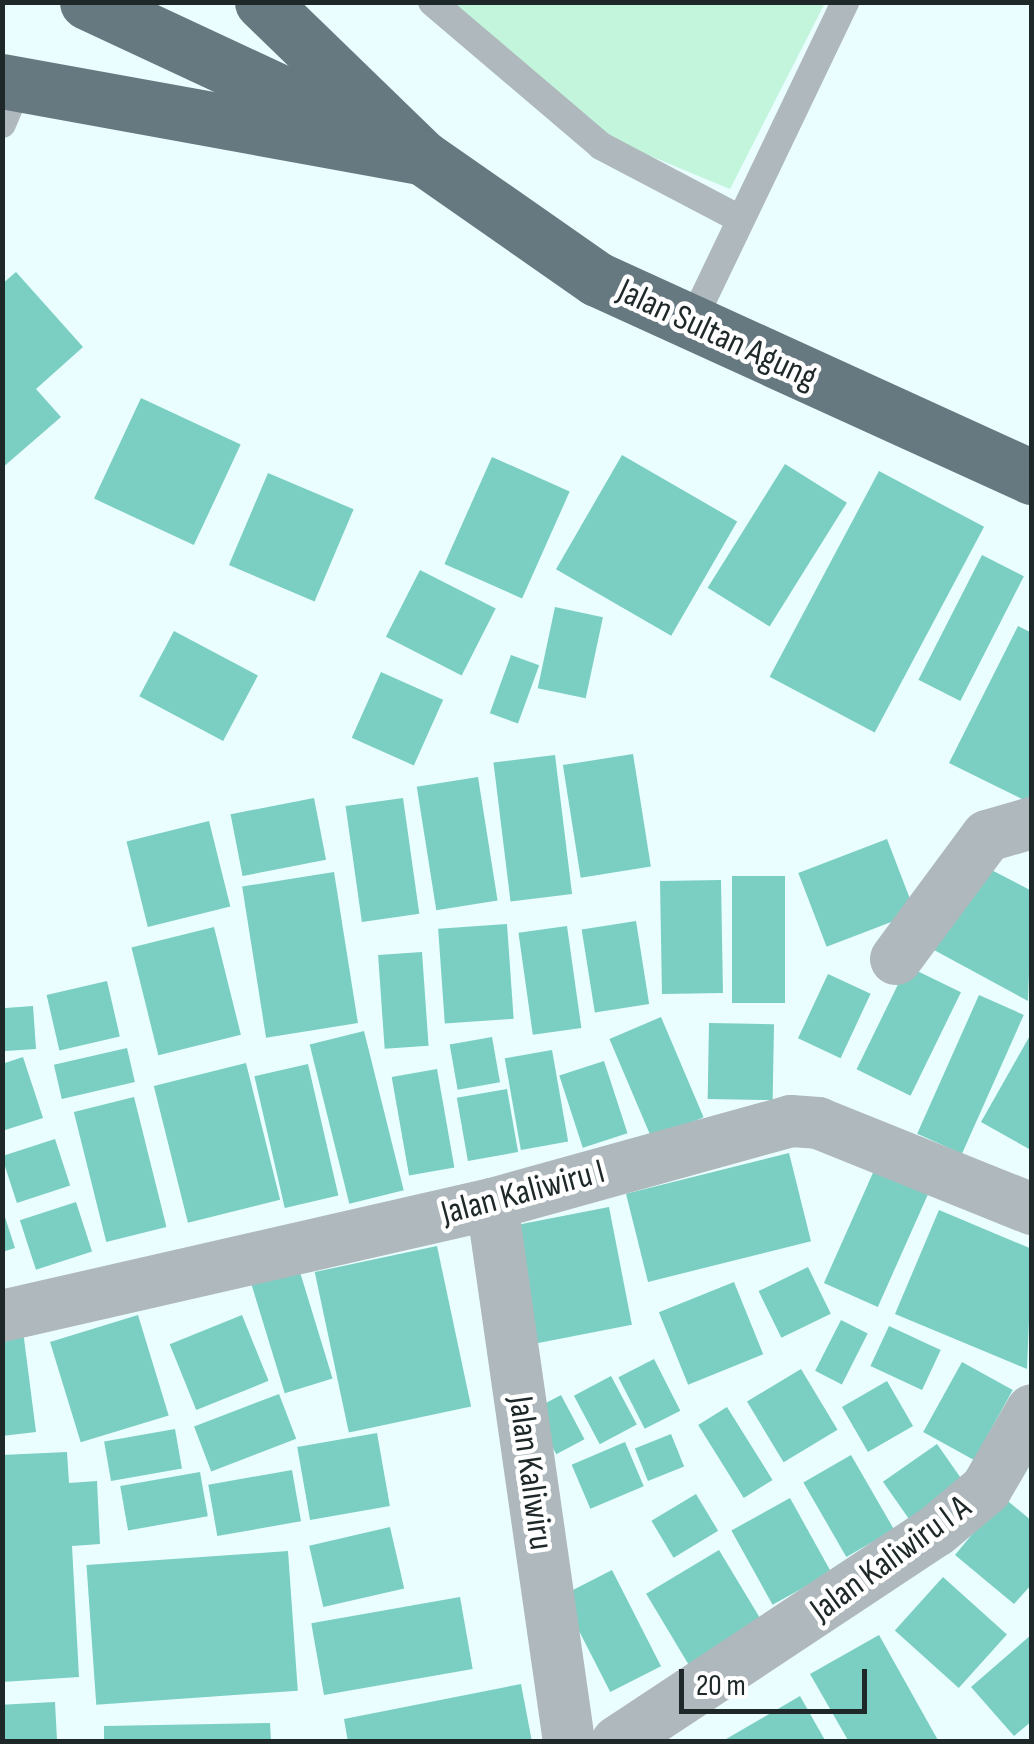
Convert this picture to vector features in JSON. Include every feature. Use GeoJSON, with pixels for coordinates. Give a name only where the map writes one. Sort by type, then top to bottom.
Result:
{"type":"FeatureCollection","features":[{"type":"Feature","properties":{"kind":"highway","name":"Jalan Sultan Agung"},"geometry":{"type":"LineString","coordinates":[[87,2],[422,157]]}},
{"type":"Feature","properties":{"kind":"highway","name":"Jalan Sultan Agung"},"geometry":{"type":"LineString","coordinates":[[262,2],[422,157],[597,279],[1032,477]]}},
{"type":"Feature","properties":{"kind":"highway"},"geometry":{"type":"LineString","coordinates":[[8,96],[422,157]]}},
{"type":"Feature","properties":{"kind":"street"},"geometry":{"type":"LineString","coordinates":[[896,960],[987,836],[1032,822]]}},
{"type":"Feature","properties":{"kind":"street","name":"Jalan Kaliwiru I"},"geometry":{"type":"LineString","coordinates":[[2,1316],[492,1204],[791,1121],[818,1122],[1032,1209]]}},
{"type":"Feature","properties":{"kind":"street","name":"Jalan Kaliwiru"},"geometry":{"type":"LineString","coordinates":[[492,1204],[569,1742]]}},
{"type":"Feature","properties":{"kind":"street","name":"Jalan Kaliwiru I A"},"geometry":{"type":"LineString","coordinates":[[617,1742],[936,1531],[986,1488],[1032,1410]]}},
{"type":"Feature","properties":{"kind":"lane"},"geometry":{"type":"LineString","coordinates":[[432,2],[602,146],[738,218]]}},
{"type":"Feature","properties":{"kind":"lane"},"geometry":{"type":"LineString","coordinates":[[691,324],[738,218],[844,2]]}},
{"type":"Feature","properties":{"kind":"green space"},"geometry":{"type":"Polygon","coordinates":[[[449,3],[825,3],[730,189],[602,136],[449,3]]]}},
{"type":"Feature","properties":{"kind":"building"},"geometry":{"type":"Polygon","coordinates":[[[16,272],[83,347],[36,389],[61,417],[2,468],[2,284],[16,272]]]}},
{"type":"Feature","properties":{"kind":"building"},"geometry":{"type":"Polygon","coordinates":[[[141,398],[241,444],[194,545],[94,499],[141,398]]]}},
{"type":"Feature","properties":{"kind":"building"},"geometry":{"type":"Polygon","coordinates":[[[622,455],[737,522],[671,636],[556,569],[622,455]]]}},
{"type":"Feature","properties":{"kind":"building"},"geometry":{"type":"Polygon","coordinates":[[[492,457],[570,492],[522,598],[444,564],[492,457]]]}},
{"type":"Feature","properties":{"kind":"building"},"geometry":{"type":"Polygon","coordinates":[[[785,464],[847,503],[770,626],[708,588],[785,464]]]}},
{"type":"Feature","properties":{"kind":"building"},"geometry":{"type":"Polygon","coordinates":[[[879,471],[984,527],[875,733],[770,677],[879,471]]]}},
{"type":"Feature","properties":{"kind":"building"},"geometry":{"type":"Polygon","coordinates":[[[268,473],[354,509],[315,601],[229,565],[268,473]]]}},
{"type":"Feature","properties":{"kind":"building"},"geometry":{"type":"Polygon","coordinates":[[[982,555],[1024,576],[960,701],[918,680],[982,555]]]}},
{"type":"Feature","properties":{"kind":"building"},"geometry":{"type":"Polygon","coordinates":[[[420,570],[496,609],[462,675],[386,637],[420,570]]]}},
{"type":"Feature","properties":{"kind":"building"},"geometry":{"type":"Polygon","coordinates":[[[555,607],[603,617],[586,698],[538,688],[555,607]]]}},
{"type":"Feature","properties":{"kind":"building"},"geometry":{"type":"Polygon","coordinates":[[[1018,626],[1032,633],[1032,804],[949,763],[1018,626]]]}},
{"type":"Feature","properties":{"kind":"building"},"geometry":{"type":"Polygon","coordinates":[[[174,631],[258,676],[223,741],[139,696],[174,631]]]}},
{"type":"Feature","properties":{"kind":"building"},"geometry":{"type":"Polygon","coordinates":[[[511,655],[539,665],[518,724],[490,713],[511,655]]]}},
{"type":"Feature","properties":{"kind":"building"},"geometry":{"type":"Polygon","coordinates":[[[381,672],[443,700],[414,765],[352,738],[381,672]]]}},
{"type":"Feature","properties":{"kind":"building"},"geometry":{"type":"Polygon","coordinates":[[[633,754],[651,867],[581,878],[563,765],[633,754]]]}},
{"type":"Feature","properties":{"kind":"building"},"geometry":{"type":"Polygon","coordinates":[[[555,755],[572,894],[511,902],[493,763],[555,755]]]}},
{"type":"Feature","properties":{"kind":"building"},"geometry":{"type":"Polygon","coordinates":[[[478,777],[498,900],[436,910],[417,787],[478,777]]]}},
{"type":"Feature","properties":{"kind":"building"},"geometry":{"type":"Polygon","coordinates":[[[314,798],[326,860],[243,876],[231,814],[314,798]]]}},
{"type":"Feature","properties":{"kind":"building"},"geometry":{"type":"Polygon","coordinates":[[[403,798],[419,914],[362,922],[346,806],[403,798]]]}},
{"type":"Feature","properties":{"kind":"building"},"geometry":{"type":"Polygon","coordinates":[[[209,821],[230,906],[148,927],[127,842],[209,821]]]}},
{"type":"Feature","properties":{"kind":"building"},"geometry":{"type":"Polygon","coordinates":[[[887,839],[915,913],[827,947],[798,873],[887,839]]]}},
{"type":"Feature","properties":{"kind":"building"},"geometry":{"type":"Polygon","coordinates":[[[980,864],[1032,891],[1028,1001],[934,950],[980,864]]]}},
{"type":"Feature","properties":{"kind":"building"},"geometry":{"type":"Polygon","coordinates":[[[334,872],[358,1023],[266,1038],[242,887],[334,872]]]}},
{"type":"Feature","properties":{"kind":"building"},"geometry":{"type":"Polygon","coordinates":[[[732,876],[785,876],[785,1003],[732,1003],[732,876]]]}},
{"type":"Feature","properties":{"kind":"building"},"geometry":{"type":"Polygon","coordinates":[[[721,880],[723,993],[662,994],[660,881],[721,880]]]}},
{"type":"Feature","properties":{"kind":"building"},"geometry":{"type":"Polygon","coordinates":[[[636,921],[649,1004],[595,1013],[582,930],[636,921]]]}},
{"type":"Feature","properties":{"kind":"building"},"geometry":{"type":"Polygon","coordinates":[[[507,924],[514,1019],[445,1024],[438,929],[507,924]]]}},
{"type":"Feature","properties":{"kind":"building"},"geometry":{"type":"Polygon","coordinates":[[[567,926],[581,1028],[533,1035],[518,933],[567,926]]]}},
{"type":"Feature","properties":{"kind":"building"},"geometry":{"type":"Polygon","coordinates":[[[214,927],[241,1035],[158,1055],[132,948],[214,927]]]}},
{"type":"Feature","properties":{"kind":"building"},"geometry":{"type":"Polygon","coordinates":[[[422,952],[429,1046],[385,1049],[378,955],[422,952]]]}},
{"type":"Feature","properties":{"kind":"building"},"geometry":{"type":"Polygon","coordinates":[[[907,966],[961,992],[911,1096],[857,1069],[907,966]]]}},
{"type":"Feature","properties":{"kind":"building"},"geometry":{"type":"Polygon","coordinates":[[[828,974],[871,994],[841,1058],[798,1038],[828,974]]]}},
{"type":"Feature","properties":{"kind":"building"},"geometry":{"type":"Polygon","coordinates":[[[107,981],[120,1037],[59,1050],[47,995],[107,981]]]}},
{"type":"Feature","properties":{"kind":"building"},"geometry":{"type":"Polygon","coordinates":[[[979,995],[1024,1015],[962,1154],[917,1134],[979,995]]]}},
{"type":"Feature","properties":{"kind":"building"},"geometry":{"type":"Polygon","coordinates":[[[33,1006],[36,1049],[5,1051],[2,1008],[33,1006]]]}},
{"type":"Feature","properties":{"kind":"building"},"geometry":{"type":"Polygon","coordinates":[[[661,1017],[704,1117],[652,1139],[609,1039],[661,1017]]]}},
{"type":"Feature","properties":{"kind":"building"},"geometry":{"type":"Polygon","coordinates":[[[709,1023],[774,1024],[773,1100],[708,1099],[709,1023]]]}},
{"type":"Feature","properties":{"kind":"building"},"geometry":{"type":"Polygon","coordinates":[[[364,1031],[404,1190],[349,1204],[310,1045],[364,1031]]]}},
{"type":"Feature","properties":{"kind":"building"},"geometry":{"type":"Polygon","coordinates":[[[1032,1032],[1032,1146],[1029,1149],[981,1122],[1032,1032]]]}},
{"type":"Feature","properties":{"kind":"building"},"geometry":{"type":"Polygon","coordinates":[[[492,1037],[500,1082],[458,1090],[450,1044],[492,1037]]]}},
{"type":"Feature","properties":{"kind":"building"},"geometry":{"type":"Polygon","coordinates":[[[127,1048],[135,1082],[62,1099],[54,1065],[127,1048]]]}},
{"type":"Feature","properties":{"kind":"building"},"geometry":{"type":"Polygon","coordinates":[[[552,1050],[568,1142],[521,1150],[505,1058],[552,1050]]]}},
{"type":"Feature","properties":{"kind":"building"},"geometry":{"type":"Polygon","coordinates":[[[23,1057],[43,1118],[2,1131],[2,1064],[23,1057]]]}},
{"type":"Feature","properties":{"kind":"building"},"geometry":{"type":"Polygon","coordinates":[[[604,1061],[627,1133],[583,1148],[559,1076],[604,1061]]]}},
{"type":"Feature","properties":{"kind":"building"},"geometry":{"type":"Polygon","coordinates":[[[246,1063],[280,1200],[188,1223],[154,1086],[246,1063]]]}},
{"type":"Feature","properties":{"kind":"building"},"geometry":{"type":"Polygon","coordinates":[[[308,1064],[338,1196],[285,1208],[254,1076],[308,1064]]]}},
{"type":"Feature","properties":{"kind":"building"},"geometry":{"type":"Polygon","coordinates":[[[437,1069],[454,1167],[409,1175],[392,1077],[437,1069]]]}},
{"type":"Feature","properties":{"kind":"building"},"geometry":{"type":"Polygon","coordinates":[[[507,1089],[518,1152],[468,1161],[457,1098],[507,1089]]]}},
{"type":"Feature","properties":{"kind":"building"},"geometry":{"type":"Polygon","coordinates":[[[134,1097],[166,1227],[106,1242],[74,1112],[134,1097]]]}},
{"type":"Feature","properties":{"kind":"building"},"geometry":{"type":"Polygon","coordinates":[[[55,1139],[70,1186],[17,1203],[2,1156],[55,1139]]]}},
{"type":"Feature","properties":{"kind":"building"},"geometry":{"type":"Polygon","coordinates":[[[789,1153],[811,1241],[648,1282],[626,1194],[789,1153]]]}},
{"type":"Feature","properties":{"kind":"building"},"geometry":{"type":"Polygon","coordinates":[[[876,1166],[930,1190],[878,1307],[824,1283],[876,1166]]]}},
{"type":"Feature","properties":{"kind":"building"},"geometry":{"type":"Polygon","coordinates":[[[76,1202],[92,1251],[36,1270],[20,1220],[76,1202]]]}},
{"type":"Feature","properties":{"kind":"building"},"geometry":{"type":"Polygon","coordinates":[[[609,1207],[632,1325],[532,1344],[509,1226],[609,1207]]]}},
{"type":"Feature","properties":{"kind":"building"},"geometry":{"type":"Polygon","coordinates":[[[939,1210],[1032,1249],[1027,1369],[895,1314],[939,1210]]]}},
{"type":"Feature","properties":{"kind":"building"},"geometry":{"type":"Polygon","coordinates":[[[2,1212],[15,1248],[2,1252],[2,1212]]]}},
{"type":"Feature","properties":{"kind":"building"},"geometry":{"type":"Polygon","coordinates":[[[437,1246],[471,1406],[349,1432],[315,1272],[437,1246]]]}},
{"type":"Feature","properties":{"kind":"building"},"geometry":{"type":"Polygon","coordinates":[[[296,1259],[333,1379],[285,1393],[248,1274],[296,1259]]]}},
{"type":"Feature","properties":{"kind":"building"},"geometry":{"type":"Polygon","coordinates":[[[808,1267],[831,1314],[781,1338],[759,1291],[808,1267]]]}},
{"type":"Feature","properties":{"kind":"building"},"geometry":{"type":"Polygon","coordinates":[[[734,1282],[763,1354],[688,1385],[659,1312],[734,1282]]]}},
{"type":"Feature","properties":{"kind":"building"},"geometry":{"type":"Polygon","coordinates":[[[138,1315],[169,1415],[81,1442],[50,1342],[138,1315]]]}},
{"type":"Feature","properties":{"kind":"building"},"geometry":{"type":"Polygon","coordinates":[[[242,1315],[269,1381],[196,1410],[170,1344],[242,1315]]]}},
{"type":"Feature","properties":{"kind":"building"},"geometry":{"type":"Polygon","coordinates":[[[841,1320],[868,1334],[842,1384],[815,1371],[841,1320]]]}},
{"type":"Feature","properties":{"kind":"building"},"geometry":{"type":"Polygon","coordinates":[[[889,1326],[941,1350],[922,1390],[870,1366],[889,1326]]]}},
{"type":"Feature","properties":{"kind":"building"},"geometry":{"type":"Polygon","coordinates":[[[23,1331],[36,1432],[2,1436],[2,1334],[23,1331]]]}},
{"type":"Feature","properties":{"kind":"building"},"geometry":{"type":"Polygon","coordinates":[[[654,1359],[680,1411],[645,1429],[618,1377],[654,1359]]]}},
{"type":"Feature","properties":{"kind":"building"},"geometry":{"type":"Polygon","coordinates":[[[962,1362],[1013,1390],[974,1460],[923,1432],[962,1362]]]}},
{"type":"Feature","properties":{"kind":"building"},"geometry":{"type":"Polygon","coordinates":[[[801,1369],[838,1430],[784,1462],[747,1401],[801,1369]]]}},
{"type":"Feature","properties":{"kind":"building"},"geometry":{"type":"Polygon","coordinates":[[[611,1376],[637,1425],[600,1444],[574,1396],[611,1376]]]}},
{"type":"Feature","properties":{"kind":"building"},"geometry":{"type":"Polygon","coordinates":[[[887,1381],[913,1426],[868,1452],[842,1407],[887,1381]]]}},
{"type":"Feature","properties":{"kind":"building"},"geometry":{"type":"Polygon","coordinates":[[[279,1394],[296,1439],[211,1471],[194,1427],[279,1394]]]}},
{"type":"Feature","properties":{"kind":"building"},"geometry":{"type":"Polygon","coordinates":[[[561,1395],[584,1439],[556,1454],[533,1410],[561,1395]]]}},
{"type":"Feature","properties":{"kind":"building"},"geometry":{"type":"Polygon","coordinates":[[[727,1407],[773,1480],[744,1498],[698,1425],[727,1407]]]}},
{"type":"Feature","properties":{"kind":"building"},"geometry":{"type":"Polygon","coordinates":[[[175,1429],[182,1468],[111,1481],[104,1442],[175,1429]]]}},
{"type":"Feature","properties":{"kind":"building"},"geometry":{"type":"Polygon","coordinates":[[[377,1433],[390,1506],[310,1520],[297,1447],[377,1433]]]}},
{"type":"Feature","properties":{"kind":"building"},"geometry":{"type":"Polygon","coordinates":[[[671,1434],[684,1466],[648,1481],[635,1449],[671,1434]]]}},
{"type":"Feature","properties":{"kind":"building"},"geometry":{"type":"Polygon","coordinates":[[[625,1442],[644,1486],[590,1509],[572,1465],[625,1442]]]}},
{"type":"Feature","properties":{"kind":"building"},"geometry":{"type":"Polygon","coordinates":[[[937,1444],[964,1483],[910,1520],[883,1482],[937,1444]]]}},
{"type":"Feature","properties":{"kind":"building"},"geometry":{"type":"Polygon","coordinates":[[[67,1452],[69,1483],[97,1481],[100,1544],[72,1546],[79,1677],[2,1682],[2,1455],[67,1452]]]}},
{"type":"Feature","properties":{"kind":"building"},"geometry":{"type":"Polygon","coordinates":[[[851,1455],[894,1529],[846,1557],[803,1482],[851,1455]]]}},
{"type":"Feature","properties":{"kind":"building"},"geometry":{"type":"Polygon","coordinates":[[[292,1470],[301,1521],[217,1536],[208,1485],[292,1470]]]}},
{"type":"Feature","properties":{"kind":"building"},"geometry":{"type":"Polygon","coordinates":[[[200,1472],[208,1516],[128,1530],[120,1486],[200,1472]]]}},
{"type":"Feature","properties":{"kind":"building"},"geometry":{"type":"Polygon","coordinates":[[[696,1494],[718,1531],[674,1558],[651,1521],[696,1494]]]}},
{"type":"Feature","properties":{"kind":"building"},"geometry":{"type":"Polygon","coordinates":[[[1003,1497],[1032,1521],[1032,1584],[1014,1604],[955,1555],[1003,1497]]]}},
{"type":"Feature","properties":{"kind":"building"},"geometry":{"type":"Polygon","coordinates":[[[790,1498],[831,1572],[773,1605],[731,1530],[790,1498]]]}},
{"type":"Feature","properties":{"kind":"building"},"geometry":{"type":"Polygon","coordinates":[[[390,1527],[404,1588],[323,1607],[309,1546],[390,1527]]]}},
{"type":"Feature","properties":{"kind":"building"},"geometry":{"type":"Polygon","coordinates":[[[719,1550],[763,1623],[690,1667],[646,1594],[719,1550]]]}},
{"type":"Feature","properties":{"kind":"building"},"geometry":{"type":"Polygon","coordinates":[[[288,1551],[298,1691],[96,1705],[86,1565],[288,1551]]]}},
{"type":"Feature","properties":{"kind":"building"},"geometry":{"type":"Polygon","coordinates":[[[612,1570],[661,1666],[610,1692],[561,1596],[612,1570]]]}},
{"type":"Feature","properties":{"kind":"building"},"geometry":{"type":"Polygon","coordinates":[[[943,1577],[1007,1635],[959,1688],[895,1631],[943,1577]]]}},
{"type":"Feature","properties":{"kind":"building"},"geometry":{"type":"Polygon","coordinates":[[[460,1597],[473,1669],[324,1695],[311,1623],[460,1597]]]}},
{"type":"Feature","properties":{"kind":"building"},"geometry":{"type":"Polygon","coordinates":[[[1032,1634],[1032,1721],[1014,1736],[971,1687],[1032,1634]]]}},
{"type":"Feature","properties":{"kind":"building"},"geometry":{"type":"Polygon","coordinates":[[[879,1635],[939,1742],[849,1742],[810,1674],[879,1635]]]}},
{"type":"Feature","properties":{"kind":"building"},"geometry":{"type":"Polygon","coordinates":[[[521,1684],[532,1742],[348,1742],[344,1719],[521,1684]]]}},
{"type":"Feature","properties":{"kind":"building"},"geometry":{"type":"Polygon","coordinates":[[[800,1696],[826,1742],[721,1742],[800,1696]]]}},
{"type":"Feature","properties":{"kind":"building"},"geometry":{"type":"Polygon","coordinates":[[[55,1702],[57,1742],[4,1742],[2,1705],[55,1702]]]}},
{"type":"Feature","properties":{"kind":"building"},"geometry":{"type":"Polygon","coordinates":[[[270,1723],[271,1742],[104,1742],[104,1726],[270,1723]]]}}]}
